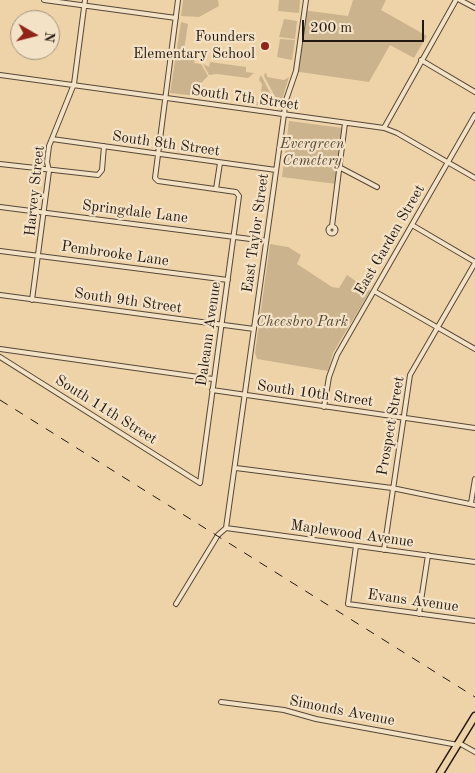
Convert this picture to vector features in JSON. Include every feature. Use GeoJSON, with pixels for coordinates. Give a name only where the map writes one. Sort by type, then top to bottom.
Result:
{"type":"FeatureCollection","features":[{"type":"Feature","properties":{"kind":"main road"},"geometry":{"type":"LineString","coordinates":[[440,773],[475,716]]}},
{"type":"Feature","properties":{"kind":"street"},"geometry":{"type":"LineString","coordinates":[[44,0],[176,18]]}},
{"type":"Feature","properties":{"kind":"street","name":"Harvey Street"},"geometry":{"type":"LineString","coordinates":[[32,300],[49,171],[47,158],[52,139],[74,84],[85,0]]}},
{"type":"Feature","properties":{"kind":"street"},"geometry":{"type":"LineString","coordinates":[[178,0],[154,176],[158,181],[216,189],[220,163]]}},
{"type":"Feature","properties":{"kind":"street","name":"East Taylor Street"},"geometry":{"type":"LineString","coordinates":[[176,604],[218,535],[226,528],[236,468],[286,100],[296,71],[306,0]]}},
{"type":"Feature","properties":{"kind":"street"},"geometry":{"type":"LineString","coordinates":[[384,128],[456,0]]}},
{"type":"Feature","properties":{"kind":"street"},"geometry":{"type":"LineString","coordinates":[[460,0],[475,8]]}},
{"type":"Feature","properties":{"kind":"street"},"geometry":{"type":"LineString","coordinates":[[421,60],[475,92]]}},
{"type":"Feature","properties":{"kind":"street","name":"South 7th Street"},"geometry":{"type":"LineString","coordinates":[[0,74],[384,128],[397,133],[475,178]]}},
{"type":"Feature","properties":{"kind":"street","name":"East Garden Street"},"geometry":{"type":"LineString","coordinates":[[324,407],[331,366],[475,115]]}},
{"type":"Feature","properties":{"kind":"street"},"geometry":{"type":"LineString","coordinates":[[332,226],[346,123]]}},
{"type":"Feature","properties":{"kind":"street","name":"South 8th Street"},"geometry":{"type":"LineString","coordinates":[[52,139],[276,170]]}},
{"type":"Feature","properties":{"kind":"street"},"geometry":{"type":"LineString","coordinates":[[0,164],[49,171],[100,174],[104,146]]}},
{"type":"Feature","properties":{"kind":"street"},"geometry":{"type":"LineString","coordinates":[[339,168],[377,187]]}},
{"type":"Feature","properties":{"kind":"street","name":"Daleann Avenue"},"geometry":{"type":"LineString","coordinates":[[200,483],[239,198],[238,193],[216,189]]}},
{"type":"Feature","properties":{"kind":"street","name":"Springdale Lane"},"geometry":{"type":"LineString","coordinates":[[0,207],[266,241]]}},
{"type":"Feature","properties":{"kind":"street"},"geometry":{"type":"LineString","coordinates":[[412,225],[475,262]]}},
{"type":"Feature","properties":{"kind":"street","name":"Pembrooke Lane"},"geometry":{"type":"LineString","coordinates":[[0,251],[228,280]]}},
{"type":"Feature","properties":{"kind":"street","name":"Prospect Street"},"geometry":{"type":"LineString","coordinates":[[384,550],[410,376],[475,262]]}},
{"type":"Feature","properties":{"kind":"street"},"geometry":{"type":"LineString","coordinates":[[374,291],[475,349]]}},
{"type":"Feature","properties":{"kind":"street","name":"South 9th Street"},"geometry":{"type":"LineString","coordinates":[[0,295],[254,329]]}},
{"type":"Feature","properties":{"kind":"street"},"geometry":{"type":"LineString","coordinates":[[0,349],[213,379]]}},
{"type":"Feature","properties":{"kind":"street","name":"South 11th Street"},"geometry":{"type":"LineString","coordinates":[[0,357],[200,483]]}},
{"type":"Feature","properties":{"kind":"street","name":"South 10th Street"},"geometry":{"type":"LineString","coordinates":[[212,390],[475,428]]}},
{"type":"Feature","properties":{"kind":"street"},"geometry":{"type":"LineString","coordinates":[[236,468],[392,488],[473,504],[475,479]]}},
{"type":"Feature","properties":{"kind":"street","name":"Maplewood Avenue"},"geometry":{"type":"LineString","coordinates":[[226,528],[475,562]]}},
{"type":"Feature","properties":{"kind":"street","name":"Evans Avenue"},"geometry":{"type":"LineString","coordinates":[[356,546],[348,604],[475,621]]}},
{"type":"Feature","properties":{"kind":"street"},"geometry":{"type":"LineString","coordinates":[[419,614],[428,555]]}},
{"type":"Feature","properties":{"kind":"street","name":"Simonds Avenue"},"geometry":{"type":"LineString","coordinates":[[220,702],[284,710],[316,719],[459,744]]}},
{"type":"Feature","properties":{"kind":"street"},"geometry":{"type":"LineString","coordinates":[[459,744],[475,752]]}},
{"type":"Feature","properties":{"kind":"green space"},"geometry":{"type":"Polygon","coordinates":[[[183,0],[218,0],[219,6],[199,17],[181,16],[183,0]]]}},
{"type":"Feature","properties":{"kind":"green space"},"geometry":{"type":"Polygon","coordinates":[[[279,0],[300,0],[299,13],[278,11],[279,0]]]}},
{"type":"Feature","properties":{"kind":"green space"},"geometry":{"type":"Polygon","coordinates":[[[353,0],[386,0],[381,10],[427,36],[414,58],[390,45],[369,82],[293,71],[302,10],[348,16],[353,0]]]}},
{"type":"Feature","properties":{"kind":"green space"},"geometry":{"type":"Polygon","coordinates":[[[284,19],[297,21],[295,39],[279,37],[284,19]]]}},
{"type":"Feature","properties":{"kind":"green space"},"geometry":{"type":"Polygon","coordinates":[[[181,22],[188,24],[184,50],[187,51],[186,57],[195,59],[194,63],[201,64],[208,76],[201,83],[197,96],[170,93],[181,22]]]}},
{"type":"Feature","properties":{"kind":"green space"},"geometry":{"type":"Polygon","coordinates":[[[280,39],[295,40],[292,60],[277,57],[280,39]]]}},
{"type":"Feature","properties":{"kind":"green space"},"geometry":{"type":"Polygon","coordinates":[[[210,62],[246,67],[246,72],[254,73],[248,78],[217,74],[209,75],[203,64],[209,67],[210,62]]]}},
{"type":"Feature","properties":{"kind":"green space"},"geometry":{"type":"Polygon","coordinates":[[[265,73],[267,77],[284,80],[289,77],[280,106],[264,76],[265,73]]]}},
{"type":"Feature","properties":{"kind":"green space"},"geometry":{"type":"Polygon","coordinates":[[[261,75],[278,108],[256,105],[257,102],[260,103],[262,84],[259,80],[261,75]]]}},
{"type":"Feature","properties":{"kind":"green space","name":"Evergreen Cemetery"},"geometry":{"type":"Polygon","coordinates":[[[289,121],[343,128],[336,184],[282,177],[289,121]]]}},
{"type":"Feature","properties":{"kind":"green space","name":"Cheesbro Park"},"geometry":{"type":"Polygon","coordinates":[[[270,244],[288,247],[301,255],[297,264],[332,287],[339,288],[347,275],[370,291],[333,353],[328,371],[257,359],[255,353],[270,244]]]}},
{"type":"Feature","properties":{"kind":"railway"},"geometry":{"type":"LineString","coordinates":[[0,400],[475,697]]}},
{"type":"Feature","properties":{"kind":"place","name":"Founders Elementary School"},"geometry":{"type":"Point","coordinates":[265,46]}}]}
